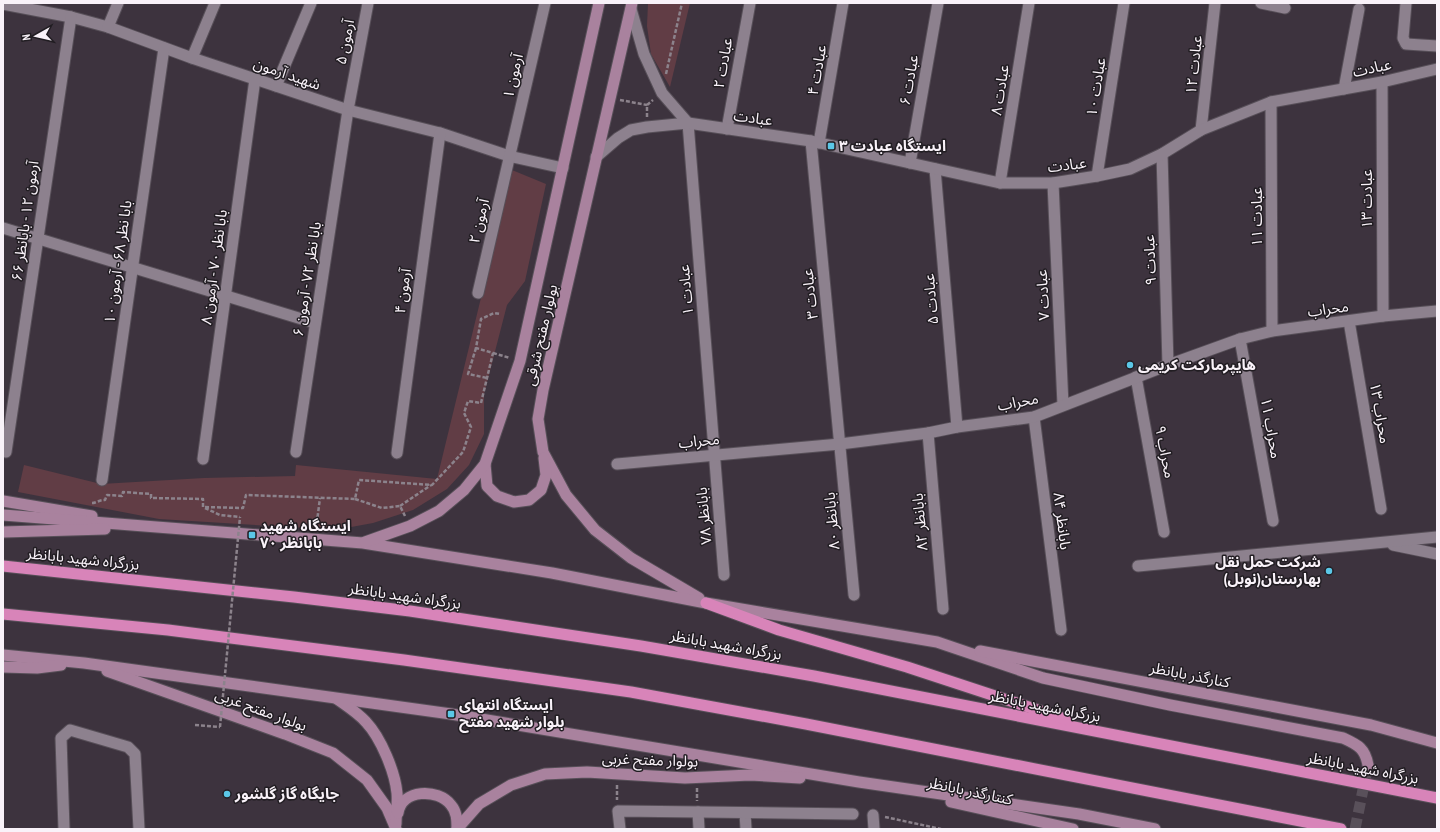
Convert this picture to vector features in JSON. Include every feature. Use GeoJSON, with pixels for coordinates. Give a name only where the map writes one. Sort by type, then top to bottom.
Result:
{"type":"FeatureCollection","features":[{"type":"Feature","properties":{"kind":"highway","name":"بزرگراه شهید بابانظر"},"geometry":{"type":"LineString","coordinates":[[3,566],[286,596],[410,611],[641,646],[814,676],[1437,798]]}},
{"type":"Feature","properties":{"kind":"highway"},"geometry":{"type":"LineString","coordinates":[[706,603],[779,630],[907,667],[1116,736]]}},
{"type":"Feature","properties":{"kind":"highway"},"geometry":{"type":"LineString","coordinates":[[3,614],[168,630],[404,660],[630,692],[837,730],[1341,829]]}},
{"type":"Feature","properties":{"kind":"main road","name":"بولوار مفتح شرقی"},"geometry":{"type":"LineString","coordinates":[[363,543],[410,526],[439,511],[464,490],[485,464],[520,361],[598,3]]}},
{"type":"Feature","properties":{"kind":"main road","name":"بولوار مفتح شرقی"},"geometry":{"type":"LineString","coordinates":[[632,6],[596,157],[543,390],[538,419],[543,452],[566,495],[594,530],[631,558],[706,603]]}},
{"type":"Feature","properties":{"kind":"main road"},"geometry":{"type":"LineString","coordinates":[[485,464],[487,486],[497,496],[514,502],[529,500],[541,490],[546,475],[543,452]]}},
{"type":"Feature","properties":{"kind":"main road"},"geometry":{"type":"LineString","coordinates":[[3,501],[167,528]]}},
{"type":"Feature","properties":{"kind":"main road"},"geometry":{"type":"LineString","coordinates":[[3,516],[363,543],[552,573],[706,603],[937,642],[1043,678],[1170,705],[1343,738],[1360,746],[1366,756],[1368,765]]}},
{"type":"Feature","properties":{"kind":"main road"},"geometry":{"type":"LineString","coordinates":[[3,532],[167,528]]}},
{"type":"Feature","properties":{"kind":"main road","name":"کنارگذر بابانظر"},"geometry":{"type":"LineString","coordinates":[[937,642],[1371,725],[1437,743]]}},
{"type":"Feature","properties":{"kind":"main road"},"geometry":{"type":"LineString","coordinates":[[3,655],[84,663],[450,714],[859,782],[1079,814],[1154,829]]}},
{"type":"Feature","properties":{"kind":"main road"},"geometry":{"type":"LineString","coordinates":[[3,667],[37,668],[84,663]]}},
{"type":"Feature","properties":{"kind":"main road","name":"بولوار مفتح غربی"},"geometry":{"type":"LineString","coordinates":[[84,663],[285,734],[333,753],[367,780],[387,808],[396,829]]}},
{"type":"Feature","properties":{"kind":"main road"},"geometry":{"type":"LineString","coordinates":[[336,698],[366,722],[376,735],[385,754],[392,771],[397,793],[396,829]]}},
{"type":"Feature","properties":{"kind":"main road","name":"بولوار مفتح غربی"},"geometry":{"type":"LineString","coordinates":[[457,829],[480,804],[511,785],[545,774],[587,772],[696,777],[750,776],[859,782]]}},
{"type":"Feature","properties":{"kind":"main road","name":"کنتارگذر بابانظر"},"geometry":{"type":"LineString","coordinates":[[859,782],[1073,829]]}},
{"type":"Feature","properties":{"kind":"main road"},"geometry":{"type":"LineString","coordinates":[[396,829],[401,805],[418,794],[430,793],[442,797],[451,805],[457,816],[457,829]]}},
{"type":"Feature","properties":{"kind":"street"},"geometry":{"type":"LineString","coordinates":[[108,27],[118,3]]}},
{"type":"Feature","properties":{"kind":"street"},"geometry":{"type":"LineString","coordinates":[[192,58],[215,3]]}},
{"type":"Feature","properties":{"kind":"street"},"geometry":{"type":"LineString","coordinates":[[276,86],[311,3]]}},
{"type":"Feature","properties":{"kind":"street","name":"آرمون ۵"},"geometry":{"type":"LineString","coordinates":[[348,110],[368,3]]}},
{"type":"Feature","properties":{"kind":"street","name":"آرمون ۱"},"geometry":{"type":"LineString","coordinates":[[509,156],[545,3]]}},
{"type":"Feature","properties":{"kind":"street","name":"عبادت ۲"},"geometry":{"type":"LineString","coordinates":[[727,129],[750,3]]}},
{"type":"Feature","properties":{"kind":"street","name":"عبادت ۴"},"geometry":{"type":"LineString","coordinates":[[815,142],[843,3]]}},
{"type":"Feature","properties":{"kind":"street","name":"عبادت ۶"},"geometry":{"type":"LineString","coordinates":[[910,163],[938,3]]}},
{"type":"Feature","properties":{"kind":"street","name":"عبادت ۸"},"geometry":{"type":"LineString","coordinates":[[1000,183],[1029,3]]}},
{"type":"Feature","properties":{"kind":"street","name":"عبادت ۱۰"},"geometry":{"type":"LineString","coordinates":[[1097,176],[1124,3]]}},
{"type":"Feature","properties":{"kind":"street","name":"عبادت ۱۲"},"geometry":{"type":"LineString","coordinates":[[1201,130],[1215,3]]}},
{"type":"Feature","properties":{"kind":"street"},"geometry":{"type":"LineString","coordinates":[[1260,3],[1285,8]]}},
{"type":"Feature","properties":{"kind":"street"},"geometry":{"type":"LineString","coordinates":[[1406,3],[1403,38],[1406,44],[1437,46]]}},
{"type":"Feature","properties":{"kind":"street","name":"شهید آرمون"},"geometry":{"type":"LineString","coordinates":[[3,4],[71,17],[108,27],[192,58],[348,110],[440,133],[509,156],[563,168]]}},
{"type":"Feature","properties":{"kind":"street"},"geometry":{"type":"LineString","coordinates":[[632,6],[644,54],[662,93],[688,123]]}},
{"type":"Feature","properties":{"kind":"street"},"geometry":{"type":"LineString","coordinates":[[1344,89],[1359,9]]}},
{"type":"Feature","properties":{"kind":"street","name":"آرمون ۱۲ - بابانظر ۶۶"},"geometry":{"type":"LineString","coordinates":[[6,452],[71,17]]}},
{"type":"Feature","properties":{"kind":"street","name":"بابا نظر ۶۸ - آرمون ۱۰"},"geometry":{"type":"LineString","coordinates":[[102,480],[164,48]]}},
{"type":"Feature","properties":{"kind":"street","name":"عبادت"},"geometry":{"type":"LineString","coordinates":[[596,157],[618,138],[631,130],[688,123],[815,142],[1000,183],[1053,183],[1130,169],[1162,154],[1201,130],[1271,102],[1382,82],[1437,69]]}},
{"type":"Feature","properties":{"kind":"street","name":"بابا نظر ۷۰ - آرمون ۸"},"geometry":{"type":"LineString","coordinates":[[203,459],[255,79]]}},
{"type":"Feature","properties":{"kind":"street","name":"عبادت ۱۳"},"geometry":{"type":"LineString","coordinates":[[1382,82],[1383,316]]}},
{"type":"Feature","properties":{"kind":"street","name":"عبادت ۱۱"},"geometry":{"type":"LineString","coordinates":[[1271,102],[1272,331]]}},
{"type":"Feature","properties":{"kind":"street","name":"بابا نظر ۷۲ - آرمون ۶"},"geometry":{"type":"LineString","coordinates":[[296,452],[348,110]]}},
{"type":"Feature","properties":{"kind":"street","name":"عبادت ۱"},"geometry":{"type":"LineString","coordinates":[[688,123],[714,454]]}},
{"type":"Feature","properties":{"kind":"street","name":"آرمون ۴"},"geometry":{"type":"LineString","coordinates":[[397,453],[440,133]]}},
{"type":"Feature","properties":{"kind":"street","name":"عبادت ۳"},"geometry":{"type":"LineString","coordinates":[[815,142],[840,444]]}},
{"type":"Feature","properties":{"kind":"street","name":"عبادت ۹"},"geometry":{"type":"LineString","coordinates":[[1162,154],[1168,365]]}},
{"type":"Feature","properties":{"kind":"street","name":"آرمون ۲"},"geometry":{"type":"LineString","coordinates":[[478,293],[509,156]]}},
{"type":"Feature","properties":{"kind":"street","name":"عبادت ۵"},"geometry":{"type":"LineString","coordinates":[[935,169],[957,427]]}},
{"type":"Feature","properties":{"kind":"street","name":"عبادت ۷"},"geometry":{"type":"LineString","coordinates":[[1053,183],[1063,405]]}},
{"type":"Feature","properties":{"kind":"street"},"geometry":{"type":"LineString","coordinates":[[3,228],[315,323]]}},
{"type":"Feature","properties":{"kind":"street","name":"محراب"},"geometry":{"type":"LineString","coordinates":[[617,464],[714,454],[840,444],[928,433],[957,427],[1034,417],[1136,377],[1240,339],[1272,331],[1383,316],[1437,311]]}},
{"type":"Feature","properties":{"kind":"street","name":"محراب ۱۳"},"geometry":{"type":"LineString","coordinates":[[1349,321],[1381,509]]}},
{"type":"Feature","properties":{"kind":"street","name":"محراب ۱۱"},"geometry":{"type":"LineString","coordinates":[[1240,339],[1273,521]]}},
{"type":"Feature","properties":{"kind":"street","name":"محراب ۹"},"geometry":{"type":"LineString","coordinates":[[1136,377],[1164,532]]}},
{"type":"Feature","properties":{"kind":"street","name":"بابانظر ۸۴"},"geometry":{"type":"LineString","coordinates":[[1034,417],[1060,630]]}},
{"type":"Feature","properties":{"kind":"street","name":"بابانظر ۸۲"},"geometry":{"type":"LineString","coordinates":[[928,433],[943,609]]}},
{"type":"Feature","properties":{"kind":"street","name":"بابانظر ۸۰"},"geometry":{"type":"LineString","coordinates":[[840,444],[854,595]]}},
{"type":"Feature","properties":{"kind":"street","name":"بابانظر ۷۸"},"geometry":{"type":"LineString","coordinates":[[714,454],[724,575]]}},
{"type":"Feature","properties":{"kind":"street"},"geometry":{"type":"LineString","coordinates":[[1138,566],[1437,537]]}},
{"type":"Feature","properties":{"kind":"street"},"geometry":{"type":"LineString","coordinates":[[1380,542],[1437,554]]}},
{"type":"Feature","properties":{"kind":"street"},"geometry":{"type":"LineString","coordinates":[[3,671],[37,668]]}},
{"type":"Feature","properties":{"kind":"street"},"geometry":{"type":"LineString","coordinates":[[64,829],[61,738],[70,730],[128,747],[135,754],[139,829]]}},
{"type":"Feature","properties":{"kind":"street"},"geometry":{"type":"LineString","coordinates":[[620,829],[618,811],[854,814]]}},
{"type":"Feature","properties":{"kind":"street"},"geometry":{"type":"LineString","coordinates":[[698,812],[699,829]]}},
{"type":"Feature","properties":{"kind":"street"},"geometry":{"type":"LineString","coordinates":[[745,813],[746,829]]}},
{"type":"Feature","properties":{"kind":"street"},"geometry":{"type":"LineString","coordinates":[[873,814],[874,829]]}},
{"type":"Feature","properties":{"kind":"path"},"geometry":{"type":"LineString","coordinates":[[610,98],[647,105],[662,93],[682,3]]}},
{"type":"Feature","properties":{"kind":"path"},"geometry":{"type":"LineString","coordinates":[[647,105],[647,127]]}},
{"type":"Feature","properties":{"kind":"path"},"geometry":{"type":"LineString","coordinates":[[487,378],[468,374],[476,348],[480,319],[494,313],[500,314]]}},
{"type":"Feature","properties":{"kind":"path"},"geometry":{"type":"LineString","coordinates":[[476,348],[520,361]]}},
{"type":"Feature","properties":{"kind":"path"},"geometry":{"type":"LineString","coordinates":[[203,507],[243,508],[246,494],[355,499],[382,508],[400,506],[432,485],[463,452],[471,427],[464,413],[468,401],[480,402],[493,353]]}},
{"type":"Feature","properties":{"kind":"path"},"geometry":{"type":"LineString","coordinates":[[355,499],[359,480],[432,485]]}},
{"type":"Feature","properties":{"kind":"path"},"geometry":{"type":"LineString","coordinates":[[87,503],[95,503],[99,500],[105,500],[106,494],[122,496],[123,492],[151,494],[151,498],[203,499],[203,507]]}},
{"type":"Feature","properties":{"kind":"path"},"geometry":{"type":"LineString","coordinates":[[314,540],[320,498]]}},
{"type":"Feature","properties":{"kind":"path"},"geometry":{"type":"LineString","coordinates":[[400,506],[410,526]]}},
{"type":"Feature","properties":{"kind":"path"},"geometry":{"type":"LineString","coordinates":[[195,724],[220,727],[240,517],[220,515],[203,507]]}},
{"type":"Feature","properties":{"kind":"path"},"geometry":{"type":"LineString","coordinates":[[616,774],[618,811]]}},
{"type":"Feature","properties":{"kind":"path"},"geometry":{"type":"LineString","coordinates":[[696,777],[698,812]]}},
{"type":"Feature","properties":{"kind":"path"},"geometry":{"type":"LineString","coordinates":[[873,814],[941,829]]}},
{"type":"Feature","properties":{"kind":"shaded area"},"geometry":{"type":"Polygon","coordinates":[[[648,3],[690,3],[670,87],[651,54],[647,26],[648,3]]]}},
{"type":"Feature","properties":{"kind":"shaded area"},"geometry":{"type":"Polygon","coordinates":[[[512,170],[546,184],[525,281],[507,305],[484,394],[484,434],[469,465],[447,489],[413,510],[373,523],[335,530],[159,519],[18,492],[24,465],[101,484],[204,478],[295,476],[296,465],[437,479],[512,170]]]}},
{"type":"Feature","properties":{"kind":"tunnel"},"geometry":{"type":"LineString","coordinates":[[1355,829],[1368,765]]}},
{"type":"Feature","properties":{"kind":"place","name":"ایستگاه عبادت ۳"},"geometry":{"type":"Point","coordinates":[831,146]}},
{"type":"Feature","properties":{"kind":"place","name":"هایپرمارکت کریمی"},"geometry":{"type":"Point","coordinates":[1130,365]}},
{"type":"Feature","properties":{"kind":"place","name":"ایستگاه شهید بابانظر ۷۰"},"geometry":{"type":"Point","coordinates":[252,535]}},
{"type":"Feature","properties":{"kind":"place","name":"شرکت حمل نقل بهارستان(نوبل)"},"geometry":{"type":"Point","coordinates":[1329,571]}},
{"type":"Feature","properties":{"kind":"place","name":"ایستگاه انتهای بلوار شهید مفتح"},"geometry":{"type":"Point","coordinates":[451,714]}},
{"type":"Feature","properties":{"kind":"place","name":"جایگاه گاز گلشور"},"geometry":{"type":"Point","coordinates":[227,794]}}]}
